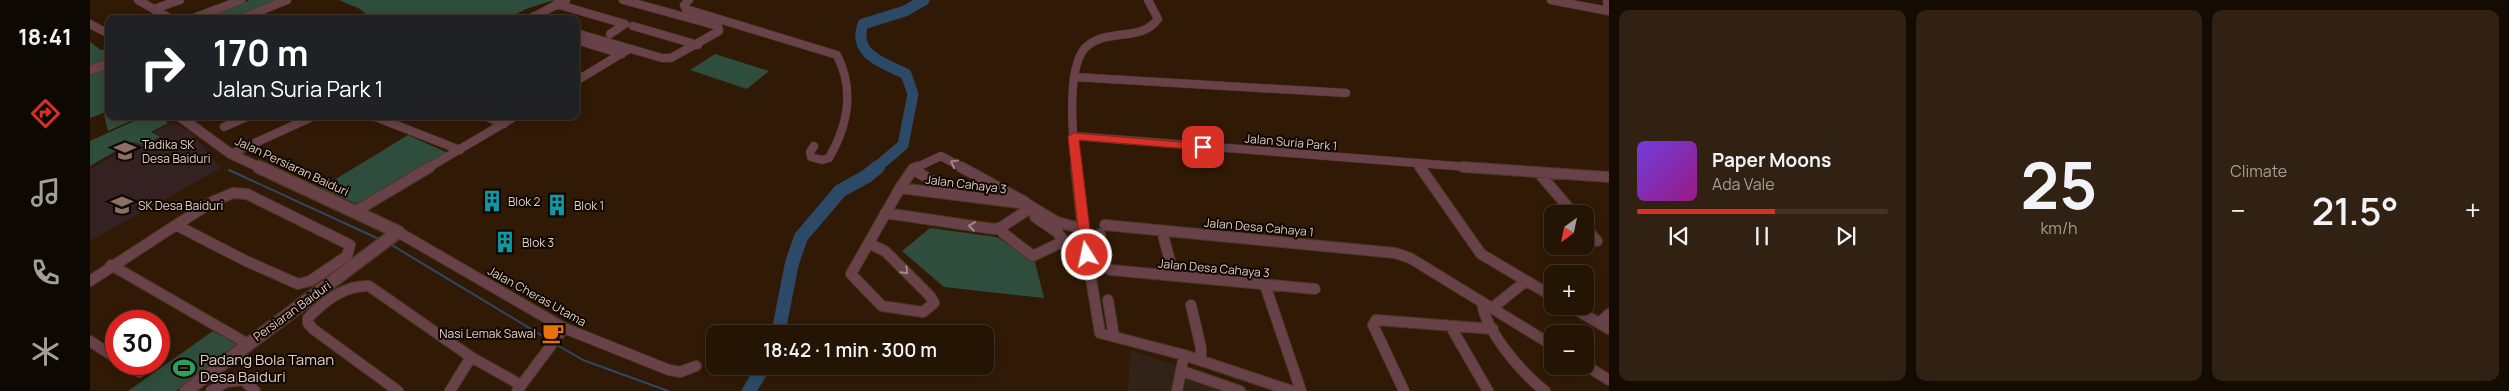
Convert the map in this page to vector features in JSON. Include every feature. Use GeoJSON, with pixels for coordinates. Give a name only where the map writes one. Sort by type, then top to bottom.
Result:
{"type":"FeatureCollection","features":[{"type":"Feature","properties":{"kind":"street"},"geometry":{"type":"LineString","coordinates":[[138,0],[164,15]]}},
{"type":"Feature","properties":{"kind":"street"},"geometry":{"type":"LineString","coordinates":[[154,9],[180,0]]}},
{"type":"Feature","properties":{"kind":"street"},"geometry":{"type":"LineString","coordinates":[[202,15],[241,0]]}},
{"type":"Feature","properties":{"kind":"street"},"geometry":{"type":"LineString","coordinates":[[250,15],[287,0]]}},
{"type":"Feature","properties":{"kind":"street"},"geometry":{"type":"LineString","coordinates":[[536,15],[566,0]]}},
{"type":"Feature","properties":{"kind":"street"},"geometry":{"type":"LineString","coordinates":[[580,34],[662,58],[677,56],[698,45],[719,31],[720,28],[623,0]]}},
{"type":"Feature","properties":{"kind":"street"},"geometry":{"type":"LineString","coordinates":[[1148,0],[1158,19],[1155,24],[1149,30],[1091,42],[1078,60],[1072,85],[1074,136],[1083,230],[1100,333],[1201,360],[1292,391]]}},
{"type":"Feature","properties":{"kind":"street"},"geometry":{"type":"LineString","coordinates":[[1551,0],[1608,11],[1606,0]]}},
{"type":"Feature","properties":{"kind":"street"},"geometry":{"type":"LineString","coordinates":[[687,2],[685,8],[689,10],[837,55],[844,72],[847,89],[844,127],[829,158],[822,160],[811,157],[810,152],[814,146]]}},
{"type":"Feature","properties":{"kind":"street"},"geometry":{"type":"LineString","coordinates":[[556,4],[625,24],[610,34]]}},
{"type":"Feature","properties":{"kind":"street"},"geometry":{"type":"LineString","coordinates":[[90,24],[105,32]]}},
{"type":"Feature","properties":{"kind":"street"},"geometry":{"type":"LineString","coordinates":[[633,26],[698,45]]}},
{"type":"Feature","properties":{"kind":"street"},"geometry":{"type":"LineString","coordinates":[[580,41],[622,54]]}},
{"type":"Feature","properties":{"kind":"street"},"geometry":{"type":"LineString","coordinates":[[580,78],[629,49]]}},
{"type":"Feature","properties":{"kind":"street"},"geometry":{"type":"LineString","coordinates":[[90,70],[105,65]]}},
{"type":"Feature","properties":{"kind":"street"},"geometry":{"type":"LineString","coordinates":[[580,74],[584,76]]}},
{"type":"Feature","properties":{"kind":"street"},"geometry":{"type":"LineString","coordinates":[[1074,78],[1346,94]]}},
{"type":"Feature","properties":{"kind":"street","name":"Jalan Persiaran Baiduri"},"geometry":{"type":"LineString","coordinates":[[184,120],[230,154],[398,232]]}},
{"type":"Feature","properties":{"kind":"street"},"geometry":{"type":"LineString","coordinates":[[224,127],[240,120]]}},
{"type":"Feature","properties":{"kind":"street"},"geometry":{"type":"LineString","coordinates":[[230,154],[305,120]]}},
{"type":"Feature","properties":{"kind":"street"},"geometry":{"type":"LineString","coordinates":[[383,120],[460,150]]}},
{"type":"Feature","properties":{"kind":"street"},"geometry":{"type":"LineString","coordinates":[[494,120],[504,124]]}},
{"type":"Feature","properties":{"kind":"street"},"geometry":{"type":"LineString","coordinates":[[356,211],[510,120]]}},
{"type":"Feature","properties":{"kind":"street","name":"Jalan Suria Park 1"},"geometry":{"type":"LineString","coordinates":[[1074,136],[1418,164],[1609,177]]}},
{"type":"Feature","properties":{"kind":"street"},"geometry":{"type":"LineString","coordinates":[[870,239],[872,245],[884,251],[930,296],[934,303],[928,310],[923,312],[882,306],[852,274],[870,239],[885,213],[913,169],[941,156],[1029,206],[1000,228],[994,229],[885,213]]}},
{"type":"Feature","properties":{"kind":"street"},"geometry":{"type":"LineString","coordinates":[[1418,164],[1481,254],[1544,291]]}},
{"type":"Feature","properties":{"kind":"street"},"geometry":{"type":"LineString","coordinates":[[913,169],[956,195]]}},
{"type":"Feature","properties":{"kind":"street"},"geometry":{"type":"LineString","coordinates":[[1538,172],[1566,205]]}},
{"type":"Feature","properties":{"kind":"street","name":"Jalan Cahaya 3"},"geometry":{"type":"LineString","coordinates":[[900,188],[1029,206],[1057,227],[1083,230]]}},
{"type":"Feature","properties":{"kind":"street"},"geometry":{"type":"LineString","coordinates":[[90,281],[111,265],[176,225],[225,195],[236,192],[247,194],[350,245],[347,256],[310,281],[298,284],[254,265],[176,225]]}},
{"type":"Feature","properties":{"kind":"street"},"geometry":{"type":"LineString","coordinates":[[1003,233],[1033,256],[1064,241],[1057,227],[1035,217]]}},
{"type":"Feature","properties":{"kind":"street","name":"Jalan Desa Cahaya 1"},"geometry":{"type":"LineString","coordinates":[[1111,270],[1104,266],[1102,230],[1162,231],[1395,253],[1410,258],[1544,340]]}},
{"type":"Feature","properties":{"kind":"street"},"geometry":{"type":"LineString","coordinates":[[1162,231],[1174,276]]}},
{"type":"Feature","properties":{"kind":"street","name":"Persiaran Baiduri"},"geometry":{"type":"LineString","coordinates":[[186,391],[398,232]]}},
{"type":"Feature","properties":{"kind":"street","name":"Jalan Cheras Utama"},"geometry":{"type":"LineString","coordinates":[[398,232],[564,328],[668,370],[680,372],[696,366]]}},
{"type":"Feature","properties":{"kind":"street"},"geometry":{"type":"LineString","coordinates":[[1594,237],[1597,240]]}},
{"type":"Feature","properties":{"kind":"street"},"geometry":{"type":"LineString","coordinates":[[111,265],[248,344]]}},
{"type":"Feature","properties":{"kind":"street","name":"Jalan Desa Cahaya 3"},"geometry":{"type":"LineString","coordinates":[[1111,270],[1315,289]]}},
{"type":"Feature","properties":{"kind":"street"},"geometry":{"type":"LineString","coordinates":[[1526,281],[1482,307],[1493,329],[1528,378],[1540,390]]}},
{"type":"Feature","properties":{"kind":"street"},"geometry":{"type":"LineString","coordinates":[[398,391],[308,323],[308,318],[313,312],[348,288],[359,284],[369,286],[519,388],[564,328]]}},
{"type":"Feature","properties":{"kind":"street"},"geometry":{"type":"LineString","coordinates":[[1265,285],[1301,391]]}},
{"type":"Feature","properties":{"kind":"street"},"geometry":{"type":"LineString","coordinates":[[1108,300],[1114,337]]}},
{"type":"Feature","properties":{"kind":"street"},"geometry":{"type":"LineString","coordinates":[[1191,305],[1201,348],[1201,360]]}},
{"type":"Feature","properties":{"kind":"street"},"geometry":{"type":"LineString","coordinates":[[1599,323],[1609,314]]}},
{"type":"Feature","properties":{"kind":"street"},"geometry":{"type":"LineString","coordinates":[[1585,315],[1609,329]]}},
{"type":"Feature","properties":{"kind":"street"},"geometry":{"type":"LineString","coordinates":[[1404,391],[1373,325],[1376,320],[1493,329]]}},
{"type":"Feature","properties":{"kind":"street"},"geometry":{"type":"LineString","coordinates":[[1451,327],[1488,391]]}},
{"type":"Feature","properties":{"kind":"street"},"geometry":{"type":"LineString","coordinates":[[90,342],[105,351]]}},
{"type":"Feature","properties":{"kind":"street"},"geometry":{"type":"LineString","coordinates":[[1177,391],[1184,355]]}},
{"type":"Feature","properties":{"kind":"street"},"geometry":{"type":"LineString","coordinates":[[450,391],[471,357]]}},
{"type":"Feature","properties":{"kind":"street"},"geometry":{"type":"LineString","coordinates":[[1594,371],[1609,380]]}},
{"type":"Feature","properties":{"kind":"street"},"geometry":{"type":"LineString","coordinates":[[1182,372],[1240,391]]}},
{"type":"Feature","properties":{"kind":"street"},"geometry":{"type":"LineString","coordinates":[[210,391],[219,384],[232,380],[242,380],[255,391]]}},
{"type":"Feature","properties":{"kind":"shaded area","name":"SK Desa Baiduri"},"geometry":{"type":"Polygon","coordinates":[[[172,122],[191,132],[221,168],[90,241],[90,169],[172,122]]]}},
{"type":"Feature","properties":{"kind":"shaded area"},"geometry":{"type":"Polygon","coordinates":[[[1130,350],[1253,391],[1128,391],[1130,350]]]}},
{"type":"Feature","properties":{"kind":"green space"},"geometry":{"type":"Polygon","coordinates":[[[250,0],[281,0],[244,15],[210,15],[250,0]]]}},
{"type":"Feature","properties":{"kind":"green space"},"geometry":{"type":"Polygon","coordinates":[[[339,0],[554,0],[514,15],[367,15],[360,9],[339,0]]]}},
{"type":"Feature","properties":{"kind":"green space"},"geometry":{"type":"Polygon","coordinates":[[[90,42],[101,50],[105,49],[105,63],[90,66],[90,42]]]}},
{"type":"Feature","properties":{"kind":"green space"},"geometry":{"type":"Polygon","coordinates":[[[715,54],[769,71],[747,89],[690,70],[715,54]]]}},
{"type":"Feature","properties":{"kind":"green space"},"geometry":{"type":"Polygon","coordinates":[[[105,69],[105,112],[90,118],[90,74],[105,69]]]}},
{"type":"Feature","properties":{"kind":"green space"},"geometry":{"type":"Polygon","coordinates":[[[105,120],[133,120],[108,131],[105,120]]]}},
{"type":"Feature","properties":{"kind":"green space"},"geometry":{"type":"Polygon","coordinates":[[[136,120],[164,120],[168,123],[151,132],[160,137],[144,145],[132,142],[90,166],[90,141],[136,120]]]}},
{"type":"Feature","properties":{"kind":"green space"},"geometry":{"type":"Polygon","coordinates":[[[408,135],[448,153],[359,205],[321,188],[408,135]]]}},
{"type":"Feature","properties":{"kind":"green space"},"geometry":{"type":"Polygon","coordinates":[[[930,228],[997,237],[1035,262],[1044,298],[944,287],[902,251],[930,228]]]}},
{"type":"Feature","properties":{"kind":"green space","name":"Padang Bola Taman Desa Baiduri"},"geometry":{"type":"Polygon","coordinates":[[[213,331],[238,345],[176,391],[128,391],[151,375],[170,375],[170,361],[213,331]]]}},
{"type":"Feature","properties":{"kind":"waterway"},"geometry":{"type":"LineString","coordinates":[[876,168],[903,145],[913,94],[906,74],[880,62],[866,51],[861,35],[863,24],[905,11],[924,0]]}},
{"type":"Feature","properties":{"kind":"waterway"},"geometry":{"type":"LineString","coordinates":[[780,325],[792,263],[801,237],[840,191],[867,176],[878,167]]}},
{"type":"Feature","properties":{"kind":"waterway"},"geometry":{"type":"LineString","coordinates":[[229,170],[379,239]]}},
{"type":"Feature","properties":{"kind":"waterway"},"geometry":{"type":"LineString","coordinates":[[390,244],[551,341]]}},
{"type":"Feature","properties":{"kind":"waterway"},"geometry":{"type":"LineString","coordinates":[[557,345],[583,360],[668,391]]}},
{"type":"Feature","properties":{"kind":"waterway"},"geometry":{"type":"LineString","coordinates":[[749,391],[759,375]]}},
{"type":"Feature","properties":{"kind":"place","name":"Tadika SK Desa Baiduri"},"geometry":{"type":"Point","coordinates":[125,151]}},
{"type":"Feature","properties":{"kind":"place","name":"Blok 2"},"geometry":{"type":"Point","coordinates":[492,201]}},
{"type":"Feature","properties":{"kind":"place","name":"SK Desa Baiduri"},"geometry":{"type":"Point","coordinates":[122,205]}},
{"type":"Feature","properties":{"kind":"place","name":"Blok 1"},"geometry":{"type":"Point","coordinates":[557,205]}},
{"type":"Feature","properties":{"kind":"place","name":"Blok 3"},"geometry":{"type":"Point","coordinates":[505,242]}},
{"type":"Feature","properties":{"kind":"place","name":"Nasi Lemak Sawal"},"geometry":{"type":"Point","coordinates":[553,333]}},
{"type":"Feature","properties":{"kind":"place","name":"Padang Bola Taman Desa Baiduri"},"geometry":{"type":"Point","coordinates":[184,368]}},
{"type":"Feature","properties":{"kind":"route"},"geometry":{"type":"LineString","coordinates":[[1087,255],[1082,224],[1074,136],[1203,147]]}}]}
